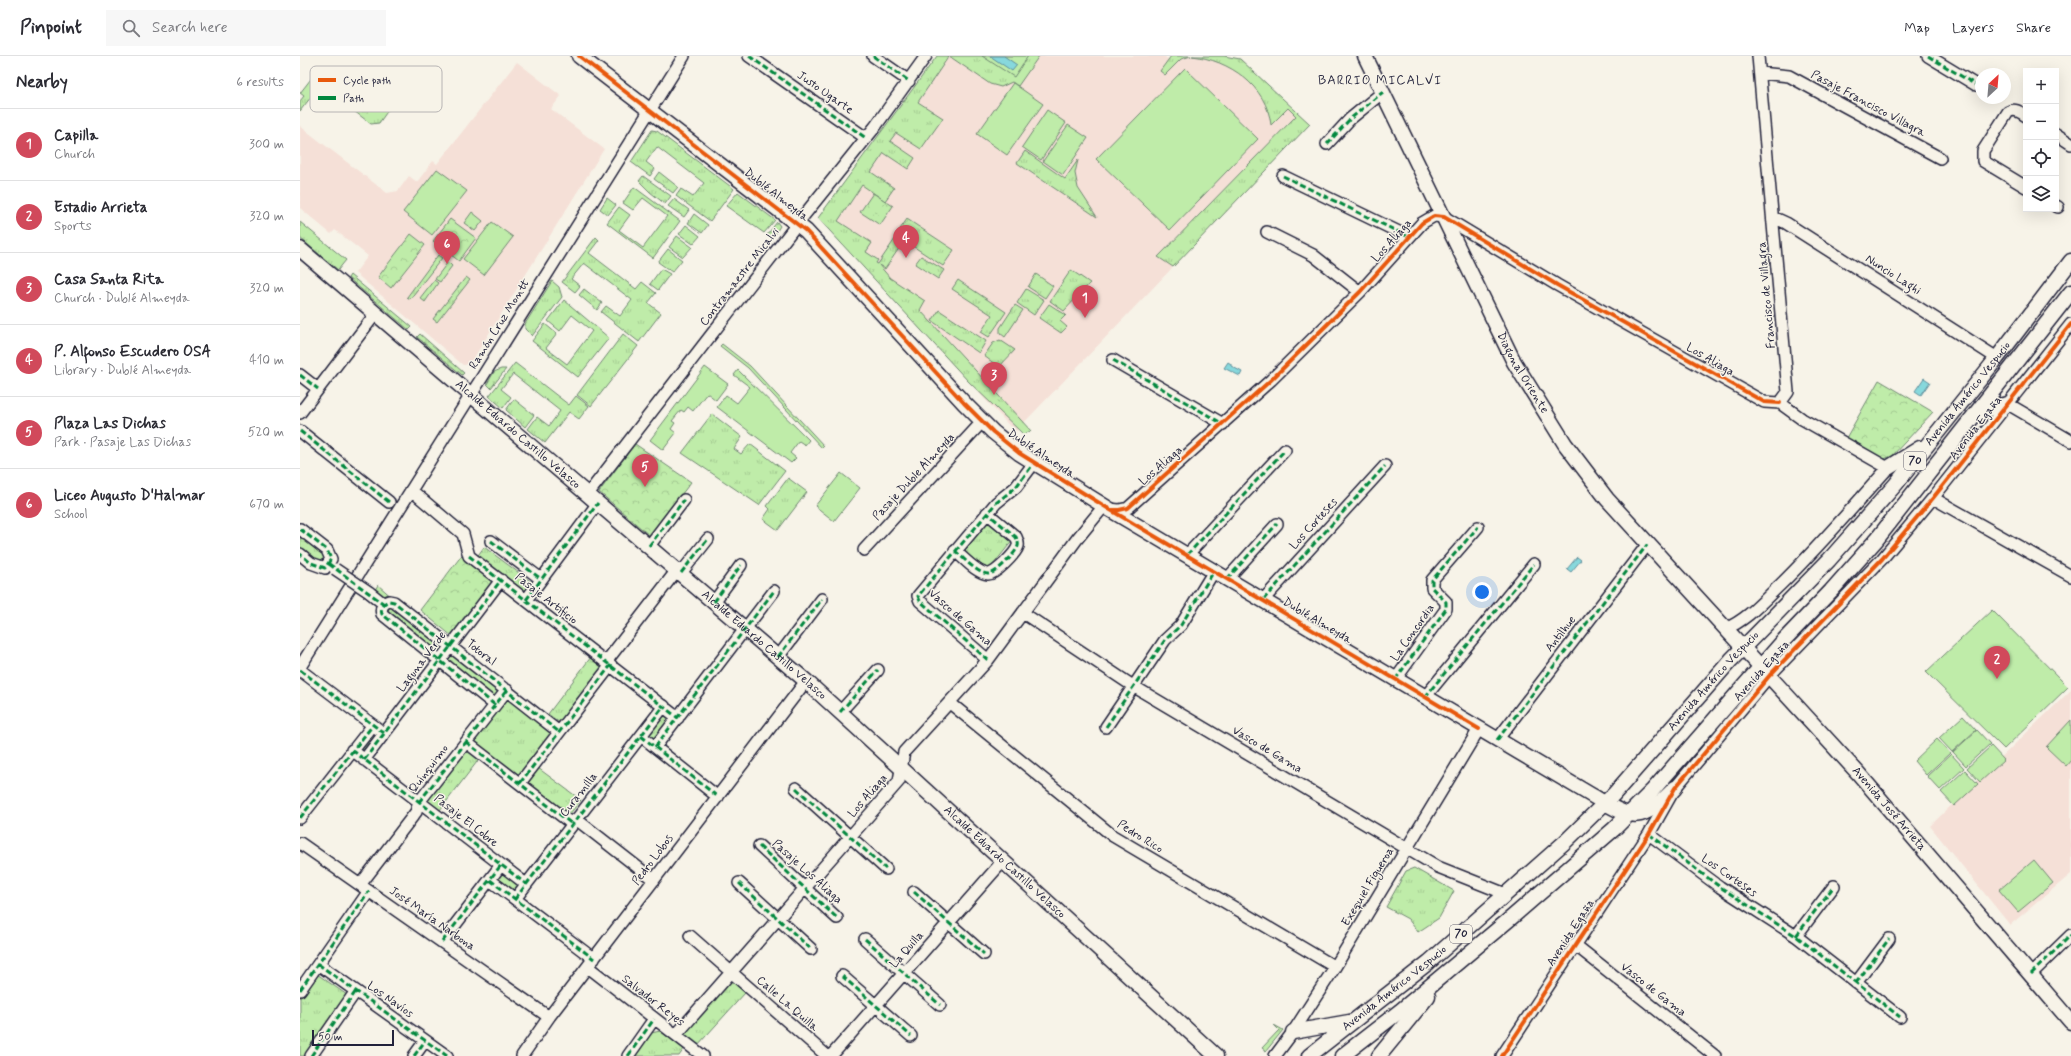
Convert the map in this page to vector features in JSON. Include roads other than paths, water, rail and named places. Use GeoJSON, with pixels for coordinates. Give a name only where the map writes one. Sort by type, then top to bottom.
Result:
{"type":"FeatureCollection","features":[{"type":"Feature","properties":{"kind":"main road","name":"Dublé Almeyda"},"geometry":{"type":"LineString","coordinates":[[579,56],[650,109],[797,224],[982,422],[1004,442],[1034,463],[1106,508],[1496,740],[1628,815]]}},
{"type":"Feature","properties":{"kind":"main road","name":"Diagonal Oriente"},"geometry":{"type":"LineString","coordinates":[[1365,56],[1503,340],[1538,404],[1585,472],[1647,545],[1724,629],[1743,647]]}},
{"type":"Feature","properties":{"kind":"main road","name":"Alcalde Eduardo Castillo Velasco"},"geometry":{"type":"LineString","coordinates":[[300,249],[806,681],[1216,1056]]}},
{"type":"Feature","properties":{"kind":"main road","name":"Avenida Américo Vespucio"},"geometry":{"type":"LineString","coordinates":[[1309,1056],[1406,981],[1506,894],[1605,803],[1743,647],[1829,560],[1929,443],[1997,358],[2071,261]]}},
{"type":"Feature","properties":{"kind":"main road","name":"Avenida Américo Vespucio"},"geometry":{"type":"LineString","coordinates":[[1342,1056],[1449,971],[1569,869],[1628,815],[1669,773],[1765,670],[1877,539],[2071,292]]}},
{"type":"Feature","properties":{"kind":"main road"},"geometry":{"type":"LineString","coordinates":[[1975,415],[1993,407],[2008,404]]}},
{"type":"Feature","properties":{"kind":"main road"},"geometry":{"type":"LineString","coordinates":[[1888,468],[1929,443]]}},
{"type":"Feature","properties":{"kind":"main road","name":"Avenida José Arrieta"},"geometry":{"type":"LineString","coordinates":[[1743,647],[1858,773],[2071,1022]]}},
{"type":"Feature","properties":{"kind":"main road"},"geometry":{"type":"LineString","coordinates":[[1628,815],[1640,815],[1650,810],[1675,788]]}},
{"type":"Feature","properties":{"kind":"main road","name":"Avenida Américo Vespucio"},"geometry":{"type":"LineString","coordinates":[[1379,1056],[1449,971]]}},
{"type":"Feature","properties":{"kind":"main road"},"geometry":{"type":"LineString","coordinates":[[1293,1032],[1329,1027],[1357,1019]]}},
{"type":"Feature","properties":{"kind":"street","name":"Ramón Cruz Montt"},"geometry":{"type":"LineString","coordinates":[[300,667],[684,56]]}},
{"type":"Feature","properties":{"kind":"street","name":"Justo Ugarte"},"geometry":{"type":"LineString","coordinates":[[749,56],[866,138]]}},
{"type":"Feature","properties":{"kind":"street"},"geometry":{"type":"LineString","coordinates":[[873,56],[909,81]]}},
{"type":"Feature","properties":{"kind":"street","name":"Contramaestre Micalvi"},"geometry":{"type":"LineString","coordinates":[[593,498],[797,224],[866,138],[926,56]]}},
{"type":"Feature","properties":{"kind":"street","name":"Francisco de Villagra"},"geometry":{"type":"LineString","coordinates":[[1758,56],[1788,392],[1780,403]]}},
{"type":"Feature","properties":{"kind":"street"},"geometry":{"type":"LineString","coordinates":[[1928,56],[1975,84]]}},
{"type":"Feature","properties":{"kind":"street","name":"Pasaje Francisco Villagra"},"geometry":{"type":"LineString","coordinates":[[1760,73],[1788,76],[1940,158]]}},
{"type":"Feature","properties":{"kind":"street"},"geometry":{"type":"LineString","coordinates":[[1327,144],[1350,119],[1383,92]]}},
{"type":"Feature","properties":{"kind":"street"},"geometry":{"type":"LineString","coordinates":[[2023,114],[2019,111],[2012,110],[2008,112],[1983,151],[1982,156],[1983,161],[2023,185]]}},
{"type":"Feature","properties":{"kind":"street"},"geometry":{"type":"LineString","coordinates":[[2059,136],[2071,144]]}},
{"type":"Feature","properties":{"kind":"street","name":"Los Aliaga"},"geometry":{"type":"LineString","coordinates":[[1283,176],[1409,237]]}},
{"type":"Feature","properties":{"kind":"street","name":"Los Aliaga"},"geometry":{"type":"LineString","coordinates":[[676,1035],[899,781],[904,752],[988,660],[1077,539],[1106,508],[1119,510],[1128,508],[1272,380],[1360,292],[1409,237],[1429,218],[1434,216],[1444,217],[1556,284],[1764,402],[1780,403]]}},
{"type":"Feature","properties":{"kind":"street","name":"Nuncio Laghi"},"geometry":{"type":"LineString","coordinates":[[1773,217],[1786,223],[1997,358]]}},
{"type":"Feature","properties":{"kind":"street"},"geometry":{"type":"LineString","coordinates":[[1266,232],[1313,256],[1360,292]]}},
{"type":"Feature","properties":{"kind":"street"},"geometry":{"type":"LineString","coordinates":[[300,413],[376,314]]}},
{"type":"Feature","properties":{"kind":"street","name":"Avenida Egaña"},"geometry":{"type":"LineString","coordinates":[[1502,1056],[1574,944],[1649,834],[1675,788],[1765,670],[1864,579],[1933,498],[2071,324]]}},
{"type":"Feature","properties":{"kind":"street"},"geometry":{"type":"LineString","coordinates":[[1113,360],[1223,424]]}},
{"type":"Feature","properties":{"kind":"street"},"geometry":{"type":"LineString","coordinates":[[300,375],[318,389]]}},
{"type":"Feature","properties":{"kind":"street"},"geometry":{"type":"LineString","coordinates":[[1780,403],[1802,419],[1888,468]]}},
{"type":"Feature","properties":{"kind":"street"},"geometry":{"type":"LineString","coordinates":[[2008,404],[2071,441]]}},
{"type":"Feature","properties":{"kind":"street","name":"Pasaje Duble Almeyda"},"geometry":{"type":"LineString","coordinates":[[864,550],[982,422]]}},
{"type":"Feature","properties":{"kind":"street"},"geometry":{"type":"LineString","coordinates":[[300,431],[389,502]]}},
{"type":"Feature","properties":{"kind":"street"},"geometry":{"type":"LineString","coordinates":[[1187,555],[1285,450]]}},
{"type":"Feature","properties":{"kind":"street"},"geometry":{"type":"LineString","coordinates":[[987,513],[1016,537],[1018,542],[1016,550],[995,573],[989,575],[982,573],[955,551],[987,513],[996,503],[1016,487],[1034,463]]}},
{"type":"Feature","properties":{"kind":"street","name":"Los Corteses"},"geometry":{"type":"LineString","coordinates":[[1263,600],[1385,466]]}},
{"type":"Feature","properties":{"kind":"street","name":"Avenida Américo Vespucio"},"geometry":{"type":"LineString","coordinates":[[1724,629],[1743,619],[1780,585],[1825,540],[1888,468]]}},
{"type":"Feature","properties":{"kind":"street","name":"Pasaje Artificio"},"geometry":{"type":"LineString","coordinates":[[411,490],[463,534],[469,556],[678,718]]}},
{"type":"Feature","properties":{"kind":"street"},"geometry":{"type":"LineString","coordinates":[[526,600],[593,498]]}},
{"type":"Feature","properties":{"kind":"street"},"geometry":{"type":"LineString","coordinates":[[1933,498],[2071,576]]}},
{"type":"Feature","properties":{"kind":"street"},"geometry":{"type":"LineString","coordinates":[[649,546],[684,500]]}},
{"type":"Feature","properties":{"kind":"street"},"geometry":{"type":"LineString","coordinates":[[1227,579],[1277,524]]}},
{"type":"Feature","properties":{"kind":"street","name":"La Concordia"},"geometry":{"type":"LineString","coordinates":[[1395,680],[1446,609],[1446,602],[1432,588],[1432,580],[1478,527]]}},
{"type":"Feature","properties":{"kind":"street"},"geometry":{"type":"LineString","coordinates":[[300,529],[331,555],[332,566],[320,568],[300,554]]}},
{"type":"Feature","properties":{"kind":"street"},"geometry":{"type":"LineString","coordinates":[[520,783],[608,664],[679,572],[708,539]]}},
{"type":"Feature","properties":{"kind":"street","name":"Pasaje Artificio"},"geometry":{"type":"LineString","coordinates":[[491,541],[541,579]]}},
{"type":"Feature","properties":{"kind":"street","name":"Antilhue"},"geometry":{"type":"LineString","coordinates":[[1496,740],[1647,545]]}},
{"type":"Feature","properties":{"kind":"street","name":"Vasco de Gama"},"geometry":{"type":"LineString","coordinates":[[955,551],[919,594],[920,601],[988,660]]}},
{"type":"Feature","properties":{"kind":"street"},"geometry":{"type":"LineString","coordinates":[[1425,697],[1534,564]]}},
{"type":"Feature","properties":{"kind":"street"},"geometry":{"type":"LineString","coordinates":[[714,602],[742,565]]}},
{"type":"Feature","properties":{"kind":"street","name":"Totoral"},"geometry":{"type":"LineString","coordinates":[[332,566],[384,604],[389,601],[394,602],[559,732]]}},
{"type":"Feature","properties":{"kind":"street"},"geometry":{"type":"LineString","coordinates":[[1106,727],[1164,640],[1181,625],[1214,571]]}},
{"type":"Feature","properties":{"kind":"street","name":"Laguna Verde"},"geometry":{"type":"LineString","coordinates":[[364,760],[501,580]]}},
{"type":"Feature","properties":{"kind":"street"},"geometry":{"type":"LineString","coordinates":[[655,747],[774,591]]}},
{"type":"Feature","properties":{"kind":"street"},"geometry":{"type":"LineString","coordinates":[[778,657],[822,599]]}},
{"type":"Feature","properties":{"kind":"street"},"geometry":{"type":"LineString","coordinates":[[384,604],[381,610],[382,614],[495,705]]}},
{"type":"Feature","properties":{"kind":"street","name":"Vasco de Gama"},"geometry":{"type":"LineString","coordinates":[[1023,613],[1133,686],[1446,872],[1506,894]]}},
{"type":"Feature","properties":{"kind":"street"},"geometry":{"type":"LineString","coordinates":[[300,670],[384,733]]}},
{"type":"Feature","properties":{"kind":"street"},"geometry":{"type":"LineString","coordinates":[[840,712],[878,670]]}},
{"type":"Feature","properties":{"kind":"street","name":"Pedro Lobos"},"geometry":{"type":"LineString","coordinates":[[522,1056],[549,1017],[806,681]]}},
{"type":"Feature","properties":{"kind":"street","name":"Quínquimo"},"geometry":{"type":"LineString","coordinates":[[360,885],[416,812],[419,802],[507,690]]}},
{"type":"Feature","properties":{"kind":"street","name":"Pedro Rico"},"geometry":{"type":"LineString","coordinates":[[950,703],[1113,836],[1335,967]]}},
{"type":"Feature","properties":{"kind":"street","name":"Curamilla"},"geometry":{"type":"LineString","coordinates":[[515,899],[664,706]]}},
{"type":"Feature","properties":{"kind":"street"},"geometry":{"type":"LineString","coordinates":[[300,818],[373,725]]}},
{"type":"Feature","properties":{"kind":"street","name":"Exequiel Figueroa"},"geometry":{"type":"LineString","coordinates":[[1275,1056],[1293,1032],[1335,967],[1479,729]]}},
{"type":"Feature","properties":{"kind":"street"},"geometry":{"type":"LineString","coordinates":[[641,736],[718,797]]}},
{"type":"Feature","properties":{"kind":"street"},"geometry":{"type":"LineString","coordinates":[[466,742],[654,880]]}},
{"type":"Feature","properties":{"kind":"street","name":"Pasaje El Cobre"},"geometry":{"type":"LineString","coordinates":[[352,750],[526,884]]}},
{"type":"Feature","properties":{"kind":"street"},"geometry":{"type":"LineString","coordinates":[[796,788],[886,869]]}},
{"type":"Feature","properties":{"kind":"street","name":"Los Corteses"},"geometry":{"type":"LineString","coordinates":[[1649,834],[1720,887],[1796,936],[1900,1017]]}},
{"type":"Feature","properties":{"kind":"street","name":"José María Narbona"},"geometry":{"type":"LineString","coordinates":[[300,843],[549,1017]]}},
{"type":"Feature","properties":{"kind":"street","name":"Pasaje Los Aliaga"},"geometry":{"type":"LineString","coordinates":[[759,846],[837,918]]}},
{"type":"Feature","properties":{"kind":"street","name":"La Quilla"},"geometry":{"type":"LineString","coordinates":[[831,1056],[1003,861]]}},
{"type":"Feature","properties":{"kind":"street"},"geometry":{"type":"LineString","coordinates":[[442,942],[501,865]]}},
{"type":"Feature","properties":{"kind":"street"},"geometry":{"type":"LineString","coordinates":[[490,880],[591,963]]}},
{"type":"Feature","properties":{"kind":"street"},"geometry":{"type":"LineString","coordinates":[[739,883],[811,949]]}},
{"type":"Feature","properties":{"kind":"street"},"geometry":{"type":"LineString","coordinates":[[1796,936],[1834,886]]}},
{"type":"Feature","properties":{"kind":"street"},"geometry":{"type":"LineString","coordinates":[[300,990],[369,891]]}},
{"type":"Feature","properties":{"kind":"street"},"geometry":{"type":"LineString","coordinates":[[914,892],[984,954]]}},
{"type":"Feature","properties":{"kind":"street"},"geometry":{"type":"LineString","coordinates":[[2031,974],[2071,935]]}},
{"type":"Feature","properties":{"kind":"street"},"geometry":{"type":"LineString","coordinates":[[690,936],[731,972]]}},
{"type":"Feature","properties":{"kind":"street"},"geometry":{"type":"LineString","coordinates":[[865,939],[940,1005]]}},
{"type":"Feature","properties":{"kind":"street"},"geometry":{"type":"LineString","coordinates":[[1856,983],[1889,939]]}},
{"type":"Feature","properties":{"kind":"street","name":"Vasco de Gama"},"geometry":{"type":"LineString","coordinates":[[1574,944],[1715,1056]]}},
{"type":"Feature","properties":{"kind":"street","name":"Salvador Reyes"},"geometry":{"type":"LineString","coordinates":[[591,963],[654,1018],[703,1056]]}},
{"type":"Feature","properties":{"kind":"street","name":"Los Navíos"},"geometry":{"type":"LineString","coordinates":[[318,964],[447,1056]]}},
{"type":"Feature","properties":{"kind":"street","name":"Calle La Quilla"},"geometry":{"type":"LineString","coordinates":[[731,972],[827,1056]]}},
{"type":"Feature","properties":{"kind":"street"},"geometry":{"type":"LineString","coordinates":[[842,976],[911,1036]]}},
{"type":"Feature","properties":{"kind":"street"},"geometry":{"type":"LineString","coordinates":[[311,1056],[356,991]]}},
{"type":"Feature","properties":{"kind":"street"},"geometry":{"type":"LineString","coordinates":[[628,1056],[654,1018]]}},
{"type":"Feature","properties":{"kind":"street"},"geometry":{"type":"LineString","coordinates":[[414,1056],[425,1040]]}},
{"type":"Feature","properties":{"kind":"water"},"geometry":{"type":"Polygon","coordinates":[[[990,56],[1004,56],[1017,65],[1012,71],[990,56]]]}},
{"type":"Feature","properties":{"kind":"water"},"geometry":{"type":"Polygon","coordinates":[[[1228,362],[1231,366],[1242,372],[1240,376],[1224,368],[1228,362]]]}},
{"type":"Feature","properties":{"kind":"water"},"geometry":{"type":"Polygon","coordinates":[[[1924,378],[1930,382],[1921,395],[1915,391],[1924,378]]]}},
{"type":"Feature","properties":{"kind":"water"},"geometry":{"type":"Polygon","coordinates":[[[1577,557],[1581,560],[1571,572],[1567,569],[1577,557]]]}},
{"type":"Feature","properties":{"kind":"place","name":"P. Alfonso Escudero OSA"},"geometry":{"type":"Point","coordinates":[906,258]}},
{"type":"Feature","properties":{"kind":"place","name":"Liceo Augusto D'Halmar"},"geometry":{"type":"Point","coordinates":[447,264]}},
{"type":"Feature","properties":{"kind":"place","name":"Capilla"},"geometry":{"type":"Point","coordinates":[1085,318]}},
{"type":"Feature","properties":{"kind":"place","name":"Casa Santa Rita"},"geometry":{"type":"Point","coordinates":[994,395]}},
{"type":"Feature","properties":{"kind":"place","name":"Plaza Las Dichas"},"geometry":{"type":"Point","coordinates":[645,487]}},
{"type":"Feature","properties":{"kind":"place","name":"Estadio Arrieta"},"geometry":{"type":"Point","coordinates":[1997,679]}},
{"type":"Feature","properties":{"kind":"district","name":"BARRIO MICALVI"},"geometry":{"type":"Point","coordinates":[1380,80]}}]}
